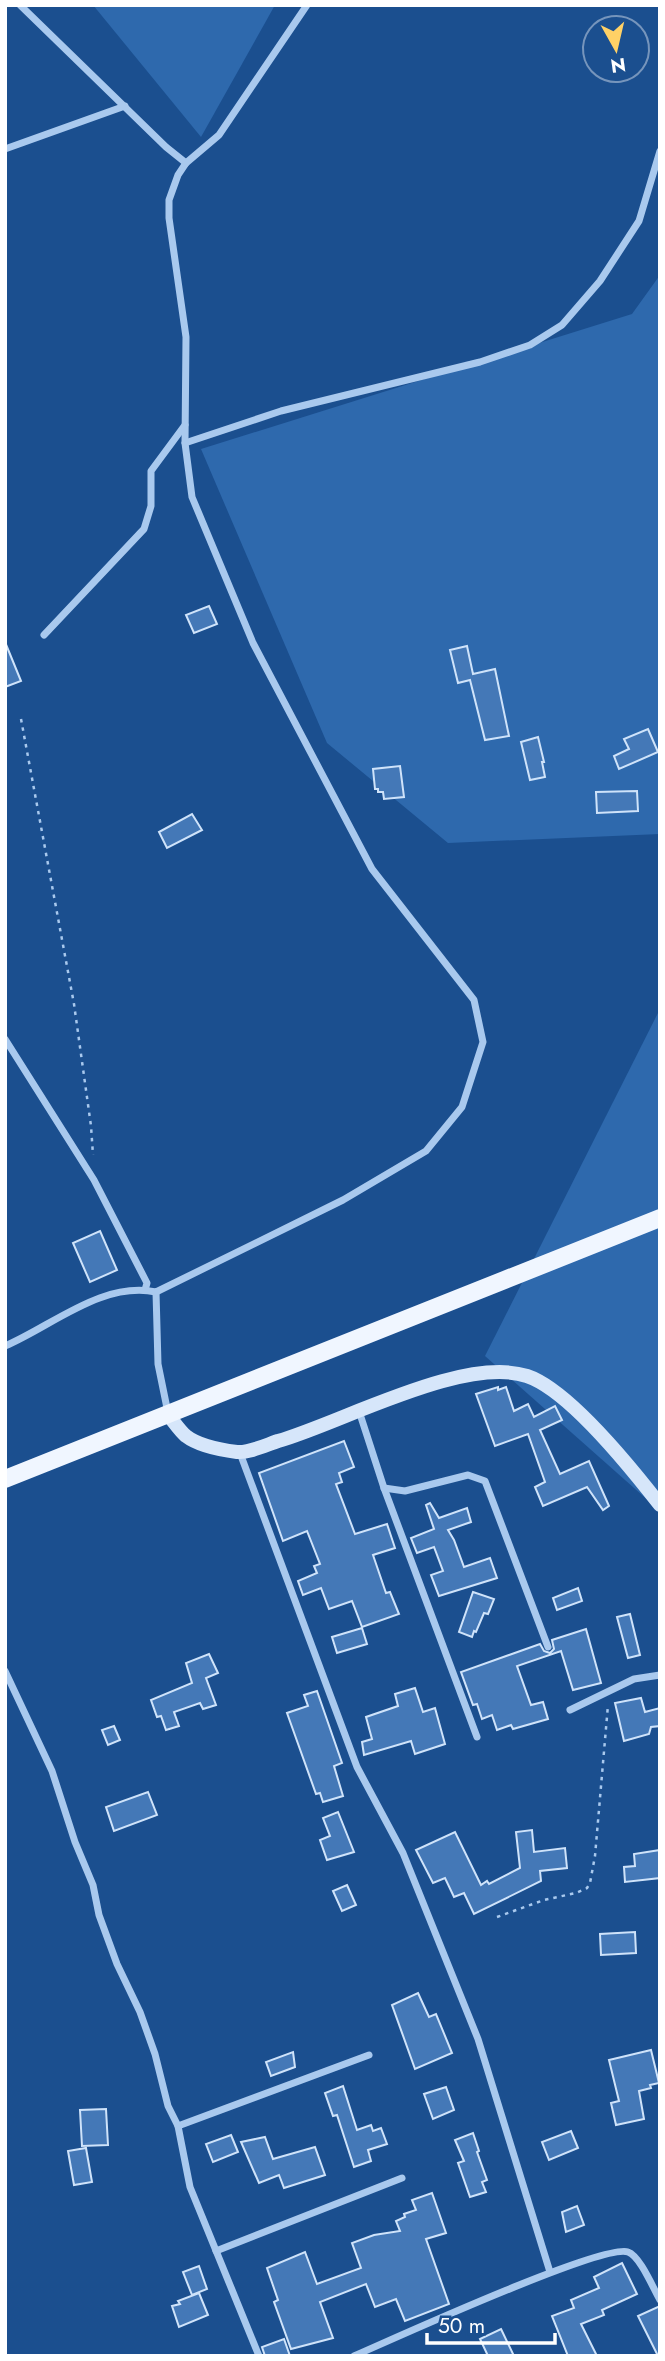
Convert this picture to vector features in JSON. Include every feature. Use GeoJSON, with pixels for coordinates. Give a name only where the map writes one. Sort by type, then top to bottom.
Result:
{"type":"FeatureCollection","features":[{"type":"Feature","properties":{"kind":"main road"},"geometry":{"type":"LineString","coordinates":[[5,1479],[169,1416],[660,1218]]}},
{"type":"Feature","properties":{"kind":"street"},"geometry":{"type":"LineString","coordinates":[[20,5],[166,147],[186,163]]}},
{"type":"Feature","properties":{"kind":"street"},"geometry":{"type":"LineString","coordinates":[[5,1346],[98,1297],[145,1290],[156,1292],[342,1200],[426,1152],[462,1107],[483,1042],[474,1000],[372,869],[253,643],[192,497],[185,443],[186,337],[169,218],[169,200],[178,175],[186,163],[219,135],[307,5]]}},
{"type":"Feature","properties":{"kind":"street"},"geometry":{"type":"LineString","coordinates":[[5,149],[125,106]]}},
{"type":"Feature","properties":{"kind":"street"},"geometry":{"type":"LineString","coordinates":[[185,443],[281,411],[480,362],[530,345],[562,326],[600,281],[639,221],[660,151]]}},
{"type":"Feature","properties":{"kind":"street"},"geometry":{"type":"LineString","coordinates":[[44,635],[144,529],[151,506],[151,471],[185,424]]}},
{"type":"Feature","properties":{"kind":"street"},"geometry":{"type":"LineString","coordinates":[[5,1039],[94,1180],[147,1283],[145,1290]]}},
{"type":"Feature","properties":{"kind":"street"},"geometry":{"type":"LineString","coordinates":[[156,1292],[158,1364],[169,1416],[187,1436],[209,1446],[240,1452],[288,1438],[408,1392],[468,1376],[501,1372],[526,1375],[544,1383],[573,1406],[640,1479],[660,1505]]}},
{"type":"Feature","properties":{"kind":"street"},"geometry":{"type":"LineString","coordinates":[[359,1411],[384,1488],[477,1737]]}},
{"type":"Feature","properties":{"kind":"street"},"geometry":{"type":"LineString","coordinates":[[240,1452],[357,1767],[403,1853],[478,2039],[550,2272]]}},
{"type":"Feature","properties":{"kind":"street"},"geometry":{"type":"LineString","coordinates":[[384,1488],[405,1491],[468,1475],[485,1481],[548,1647]]}},
{"type":"Feature","properties":{"kind":"street"},"geometry":{"type":"LineString","coordinates":[[5,1671],[52,1771],[75,1842],[93,1885],[110,1945],[140,2012],[155,2054],[168,2106],[178,2126],[190,2187],[258,2356]]}},
{"type":"Feature","properties":{"kind":"street"},"geometry":{"type":"LineString","coordinates":[[570,1710],[634,1679],[660,1675]]}},
{"type":"Feature","properties":{"kind":"street"},"geometry":{"type":"LineString","coordinates":[[178,2126],[369,2055]]}},
{"type":"Feature","properties":{"kind":"street"},"geometry":{"type":"LineString","coordinates":[[216,2250],[402,2178]]}},
{"type":"Feature","properties":{"kind":"street"},"geometry":{"type":"LineString","coordinates":[[354,2356],[550,2272],[615,2250],[628,2252],[636,2258],[660,2300]]}},
{"type":"Feature","properties":{"kind":"path"},"geometry":{"type":"LineString","coordinates":[[20,719],[74,1004],[91,1126],[94,1180]]}},
{"type":"Feature","properties":{"kind":"path"},"geometry":{"type":"LineString","coordinates":[[497,1917],[544,1900],[576,1893],[587,1888],[590,1883],[595,1856],[608,1704],[615,1689]]}},
{"type":"Feature","properties":{"kind":"shaded area"},"geometry":{"type":"Polygon","coordinates":[[[93,5],[275,5],[201,137],[93,5]]]}},
{"type":"Feature","properties":{"kind":"shaded area"},"geometry":{"type":"Polygon","coordinates":[[[660,275],[660,834],[448,843],[327,743],[201,449],[632,314],[660,275]]]}},
{"type":"Feature","properties":{"kind":"shaded area"},"geometry":{"type":"Polygon","coordinates":[[[660,1009],[660,1511],[485,1356],[660,1009]]]}},
{"type":"Feature","properties":{"kind":"building"},"geometry":{"type":"Polygon","coordinates":[[[209,606],[217,624],[194,633],[186,615],[209,606]]]}},
{"type":"Feature","properties":{"kind":"building"},"geometry":{"type":"Polygon","coordinates":[[[5,642],[21,681],[5,687],[5,642]]]}},
{"type":"Feature","properties":{"kind":"building"},"geometry":{"type":"Polygon","coordinates":[[[467,646],[473,674],[495,669],[509,736],[485,740],[470,680],[458,683],[450,650],[467,646]]]}},
{"type":"Feature","properties":{"kind":"building"},"geometry":{"type":"Polygon","coordinates":[[[648,729],[658,752],[619,769],[614,756],[629,749],[624,739],[648,729]]]}},
{"type":"Feature","properties":{"kind":"building"},"geometry":{"type":"Polygon","coordinates":[[[538,737],[545,777],[530,780],[521,742],[538,737]]]}},
{"type":"Feature","properties":{"kind":"building"},"geometry":{"type":"Polygon","coordinates":[[[400,766],[404,797],[384,799],[383,792],[375,789],[373,769],[400,766]]]}},
{"type":"Feature","properties":{"kind":"building"},"geometry":{"type":"Polygon","coordinates":[[[637,791],[638,811],[597,813],[596,792],[637,791]]]}},
{"type":"Feature","properties":{"kind":"building"},"geometry":{"type":"Polygon","coordinates":[[[192,814],[202,830],[167,848],[159,832],[192,814]]]}},
{"type":"Feature","properties":{"kind":"building"},"geometry":{"type":"Polygon","coordinates":[[[100,1231],[117,1270],[90,1282],[73,1243],[100,1231]]]}},
{"type":"Feature","properties":{"kind":"building"},"geometry":{"type":"Polygon","coordinates":[[[498,1387],[498,1390],[506,1387],[514,1411],[528,1404],[534,1417],[555,1406],[562,1420],[540,1430],[560,1474],[589,1461],[609,1506],[603,1510],[587,1487],[543,1506],[535,1487],[545,1482],[528,1434],[495,1446],[476,1394],[498,1387]]]}},
{"type":"Feature","properties":{"kind":"building"},"geometry":{"type":"Polygon","coordinates":[[[344,1441],[354,1467],[339,1473],[342,1482],[336,1484],[355,1534],[387,1524],[395,1548],[373,1555],[386,1593],[390,1592],[399,1614],[362,1627],[352,1601],[329,1609],[321,1588],[303,1595],[298,1581],[317,1573],[314,1566],[320,1564],[307,1531],[283,1541],[259,1473],[344,1441]]]}},
{"type":"Feature","properties":{"kind":"building"},"geometry":{"type":"Polygon","coordinates":[[[430,1503],[439,1518],[467,1508],[471,1522],[448,1530],[464,1567],[490,1558],[497,1578],[439,1596],[431,1575],[443,1571],[434,1547],[417,1553],[411,1538],[434,1529],[426,1505],[430,1503]]]}},
{"type":"Feature","properties":{"kind":"building"},"geometry":{"type":"Polygon","coordinates":[[[578,1588],[582,1601],[557,1610],[553,1598],[578,1588]]]}},
{"type":"Feature","properties":{"kind":"building"},"geometry":{"type":"Polygon","coordinates":[[[473,1592],[494,1599],[488,1614],[484,1613],[472,1637],[459,1632],[473,1592]]]}},
{"type":"Feature","properties":{"kind":"building"},"geometry":{"type":"Polygon","coordinates":[[[630,1614],[640,1655],[628,1658],[617,1617],[630,1614]]]}},
{"type":"Feature","properties":{"kind":"building"},"geometry":{"type":"Polygon","coordinates":[[[362,1628],[367,1644],[337,1653],[332,1637],[362,1628]]]}},
{"type":"Feature","properties":{"kind":"building"},"geometry":{"type":"Polygon","coordinates":[[[586,1629],[601,1683],[573,1690],[561,1651],[517,1666],[531,1705],[543,1702],[548,1719],[513,1729],[511,1725],[497,1730],[492,1715],[482,1719],[477,1704],[473,1705],[461,1672],[540,1644],[544,1651],[550,1653],[554,1649],[552,1640],[586,1629]]]}},
{"type":"Feature","properties":{"kind":"building"},"geometry":{"type":"Polygon","coordinates":[[[209,1654],[218,1673],[206,1678],[216,1705],[203,1709],[200,1703],[174,1712],[179,1726],[166,1730],[161,1716],[157,1717],[151,1700],[192,1683],[186,1663],[209,1654]]]}},
{"type":"Feature","properties":{"kind":"building"},"geometry":{"type":"Polygon","coordinates":[[[415,1688],[423,1712],[435,1708],[445,1744],[415,1754],[411,1741],[364,1755],[362,1742],[372,1739],[366,1717],[398,1706],[395,1694],[415,1688]]]}},
{"type":"Feature","properties":{"kind":"building"},"geometry":{"type":"Polygon","coordinates":[[[317,1691],[342,1763],[334,1766],[343,1796],[323,1802],[320,1793],[316,1794],[287,1713],[308,1706],[304,1695],[317,1691]]]}},
{"type":"Feature","properties":{"kind":"building"},"geometry":{"type":"Polygon","coordinates":[[[641,1698],[645,1712],[660,1708],[660,1726],[651,1727],[649,1734],[624,1741],[615,1703],[641,1698]]]}},
{"type":"Feature","properties":{"kind":"building"},"geometry":{"type":"Polygon","coordinates":[[[114,1726],[120,1740],[108,1745],[102,1730],[114,1726]]]}},
{"type":"Feature","properties":{"kind":"building"},"geometry":{"type":"Polygon","coordinates":[[[148,1792],[157,1815],[114,1831],[106,1807],[148,1792]]]}},
{"type":"Feature","properties":{"kind":"building"},"geometry":{"type":"Polygon","coordinates":[[[338,1812],[354,1852],[327,1860],[320,1840],[330,1836],[323,1818],[338,1812]]]}},
{"type":"Feature","properties":{"kind":"building"},"geometry":{"type":"Polygon","coordinates":[[[532,1830],[534,1852],[565,1848],[567,1868],[540,1871],[541,1881],[474,1914],[464,1893],[454,1897],[445,1878],[433,1883],[416,1850],[455,1832],[481,1885],[487,1881],[489,1884],[520,1868],[516,1832],[532,1830]]]}},
{"type":"Feature","properties":{"kind":"building"},"geometry":{"type":"Polygon","coordinates":[[[660,1850],[660,1878],[625,1882],[624,1867],[635,1866],[634,1854],[660,1850]]]}},
{"type":"Feature","properties":{"kind":"building"},"geometry":{"type":"Polygon","coordinates":[[[347,1885],[356,1905],[342,1911],[333,1891],[347,1885]]]}},
{"type":"Feature","properties":{"kind":"building"},"geometry":{"type":"Polygon","coordinates":[[[635,1932],[636,1953],[601,1955],[600,1934],[635,1932]]]}},
{"type":"Feature","properties":{"kind":"building"},"geometry":{"type":"Polygon","coordinates":[[[418,1993],[429,2017],[436,2014],[452,2053],[415,2069],[392,2005],[418,1993]]]}},
{"type":"Feature","properties":{"kind":"building"},"geometry":{"type":"Polygon","coordinates":[[[651,2050],[659,2083],[639,2091],[644,2119],[616,2125],[611,2103],[619,2101],[609,2060],[651,2050]]]}},
{"type":"Feature","properties":{"kind":"building"},"geometry":{"type":"Polygon","coordinates":[[[293,2052],[295,2067],[271,2076],[266,2062],[293,2052]]]}},
{"type":"Feature","properties":{"kind":"building"},"geometry":{"type":"Polygon","coordinates":[[[343,2086],[357,2130],[371,2125],[373,2131],[381,2128],[387,2144],[368,2150],[371,2161],[354,2167],[337,2115],[333,2116],[325,2093],[343,2086]]]}},
{"type":"Feature","properties":{"kind":"building"},"geometry":{"type":"Polygon","coordinates":[[[446,2087],[454,2110],[433,2119],[424,2094],[446,2087]]]}},
{"type":"Feature","properties":{"kind":"building"},"geometry":{"type":"Polygon","coordinates":[[[106,2109],[108,2145],[82,2146],[80,2110],[106,2109]]]}},
{"type":"Feature","properties":{"kind":"building"},"geometry":{"type":"Polygon","coordinates":[[[571,2131],[578,2148],[549,2160],[542,2142],[571,2131]]]}},
{"type":"Feature","properties":{"kind":"building"},"geometry":{"type":"Polygon","coordinates":[[[473,2133],[487,2180],[482,2182],[486,2192],[470,2197],[458,2163],[464,2161],[455,2140],[473,2133]]]}},
{"type":"Feature","properties":{"kind":"building"},"geometry":{"type":"Polygon","coordinates":[[[231,2135],[238,2152],[213,2162],[206,2144],[231,2135]]]}},
{"type":"Feature","properties":{"kind":"building"},"geometry":{"type":"Polygon","coordinates":[[[265,2137],[273,2159],[315,2147],[325,2175],[284,2188],[279,2175],[259,2183],[241,2142],[265,2137]]]}},
{"type":"Feature","properties":{"kind":"building"},"geometry":{"type":"Polygon","coordinates":[[[86,2148],[92,2182],[74,2185],[68,2151],[86,2148]]]}},
{"type":"Feature","properties":{"kind":"building"},"geometry":{"type":"Polygon","coordinates":[[[432,2193],[446,2233],[426,2239],[449,2304],[405,2321],[396,2299],[375,2307],[366,2284],[320,2302],[333,2338],[291,2349],[274,2302],[278,2300],[267,2268],[305,2252],[317,2284],[361,2268],[352,2243],[374,2235],[400,2231],[396,2221],[405,2217],[404,2214],[416,2210],[412,2200],[432,2193]]]}},
{"type":"Feature","properties":{"kind":"building"},"geometry":{"type":"Polygon","coordinates":[[[577,2206],[584,2225],[566,2232],[562,2212],[577,2206]]]}},
{"type":"Feature","properties":{"kind":"building"},"geometry":{"type":"Polygon","coordinates":[[[622,2263],[637,2294],[602,2310],[604,2315],[581,2324],[597,2356],[568,2356],[552,2316],[574,2308],[571,2300],[599,2288],[594,2277],[622,2263]]]}},
{"type":"Feature","properties":{"kind":"building"},"geometry":{"type":"Polygon","coordinates":[[[199,2266],[207,2289],[192,2295],[183,2272],[199,2266]]]}},
{"type":"Feature","properties":{"kind":"building"},"geometry":{"type":"Polygon","coordinates":[[[199,2293],[208,2315],[179,2327],[172,2306],[199,2293]]]}},
{"type":"Feature","properties":{"kind":"building"},"geometry":{"type":"Polygon","coordinates":[[[660,2306],[660,2356],[658,2356],[638,2316],[660,2306]]]}},
{"type":"Feature","properties":{"kind":"building"},"geometry":{"type":"Polygon","coordinates":[[[501,2329],[514,2356],[488,2356],[480,2339],[501,2329]]]}},
{"type":"Feature","properties":{"kind":"building"},"geometry":{"type":"Polygon","coordinates":[[[284,2339],[290,2356],[265,2356],[262,2347],[284,2339]]]}}]}
